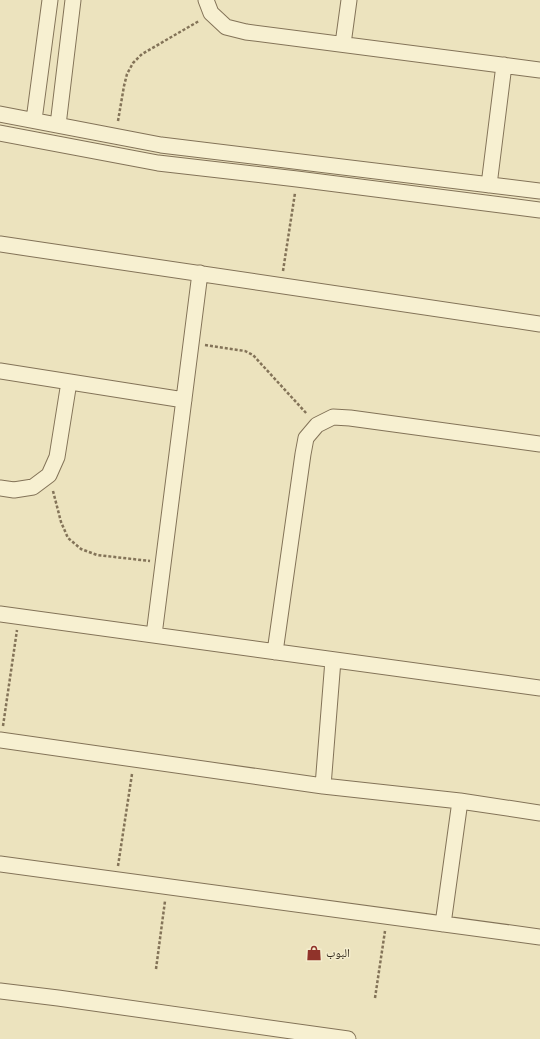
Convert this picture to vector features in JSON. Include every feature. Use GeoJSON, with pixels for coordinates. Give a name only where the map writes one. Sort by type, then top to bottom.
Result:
{"type":"FeatureCollection","features":[{"type":"Feature","properties":{"kind":"street"},"geometry":{"type":"LineString","coordinates":[[34,120],[50,0]]}},
{"type":"Feature","properties":{"kind":"street"},"geometry":{"type":"LineString","coordinates":[[58,125],[73,0]]}},
{"type":"Feature","properties":{"kind":"street"},"geometry":{"type":"LineString","coordinates":[[343,44],[348,0]]}},
{"type":"Feature","properties":{"kind":"street"},"geometry":{"type":"LineString","coordinates":[[208,7],[226,27],[246,32],[540,70]]}},
{"type":"Feature","properties":{"kind":"street"},"geometry":{"type":"LineString","coordinates":[[488,185],[504,65]]}},
{"type":"Feature","properties":{"kind":"street"},"geometry":{"type":"LineString","coordinates":[[0,114],[161,145],[540,191]]}},
{"type":"Feature","properties":{"kind":"street"},"geometry":{"type":"LineString","coordinates":[[0,132],[158,163],[540,210]]}},
{"type":"Feature","properties":{"kind":"street"},"geometry":{"type":"LineString","coordinates":[[0,244],[540,324]]}},
{"type":"Feature","properties":{"kind":"street"},"geometry":{"type":"LineString","coordinates":[[154,636],[200,273]]}},
{"type":"Feature","properties":{"kind":"street"},"geometry":{"type":"LineString","coordinates":[[0,371],[184,400]]}},
{"type":"Feature","properties":{"kind":"street"},"geometry":{"type":"LineString","coordinates":[[0,488],[14,490],[33,486],[49,475],[57,457],[69,382]]}},
{"type":"Feature","properties":{"kind":"street"},"geometry":{"type":"LineString","coordinates":[[275,652],[306,438],[318,425],[333,417],[350,418],[540,444]]}},
{"type":"Feature","properties":{"kind":"street"},"geometry":{"type":"LineString","coordinates":[[0,614],[540,688]]}},
{"type":"Feature","properties":{"kind":"street"},"geometry":{"type":"LineString","coordinates":[[323,786],[333,660]]}},
{"type":"Feature","properties":{"kind":"street"},"geometry":{"type":"LineString","coordinates":[[0,740],[323,786],[460,801],[540,813]]}},
{"type":"Feature","properties":{"kind":"street"},"geometry":{"type":"LineString","coordinates":[[443,924],[460,801]]}},
{"type":"Feature","properties":{"kind":"street"},"geometry":{"type":"LineString","coordinates":[[0,864],[540,937]]}},
{"type":"Feature","properties":{"kind":"street"},"geometry":{"type":"LineString","coordinates":[[0,991],[348,1039]]}},
{"type":"Feature","properties":{"kind":"path"},"geometry":{"type":"LineString","coordinates":[[116,136],[124,86],[127,74],[133,63],[142,54],[208,7]]}},
{"type":"Feature","properties":{"kind":"path"},"geometry":{"type":"LineString","coordinates":[[281,285],[297,179]]}},
{"type":"Feature","properties":{"kind":"path"},"geometry":{"type":"LineString","coordinates":[[191,343],[236,349],[253,355],[318,425]]}},
{"type":"Feature","properties":{"kind":"path"},"geometry":{"type":"LineString","coordinates":[[49,475],[61,522],[68,538],[81,549],[97,554],[163,562]]}},
{"type":"Feature","properties":{"kind":"path"},"geometry":{"type":"LineString","coordinates":[[0,740],[19,617]]}},
{"type":"Feature","properties":{"kind":"path"},"geometry":{"type":"LineString","coordinates":[[116,880],[134,760]]}},
{"type":"Feature","properties":{"kind":"path"},"geometry":{"type":"LineString","coordinates":[[156,969],[167,886]]}},
{"type":"Feature","properties":{"kind":"path"},"geometry":{"type":"LineString","coordinates":[[375,998],[387,916]]}},
{"type":"Feature","properties":{"kind":"place","name":"البوب"},"geometry":{"type":"Point","coordinates":[314,953]}}]}
